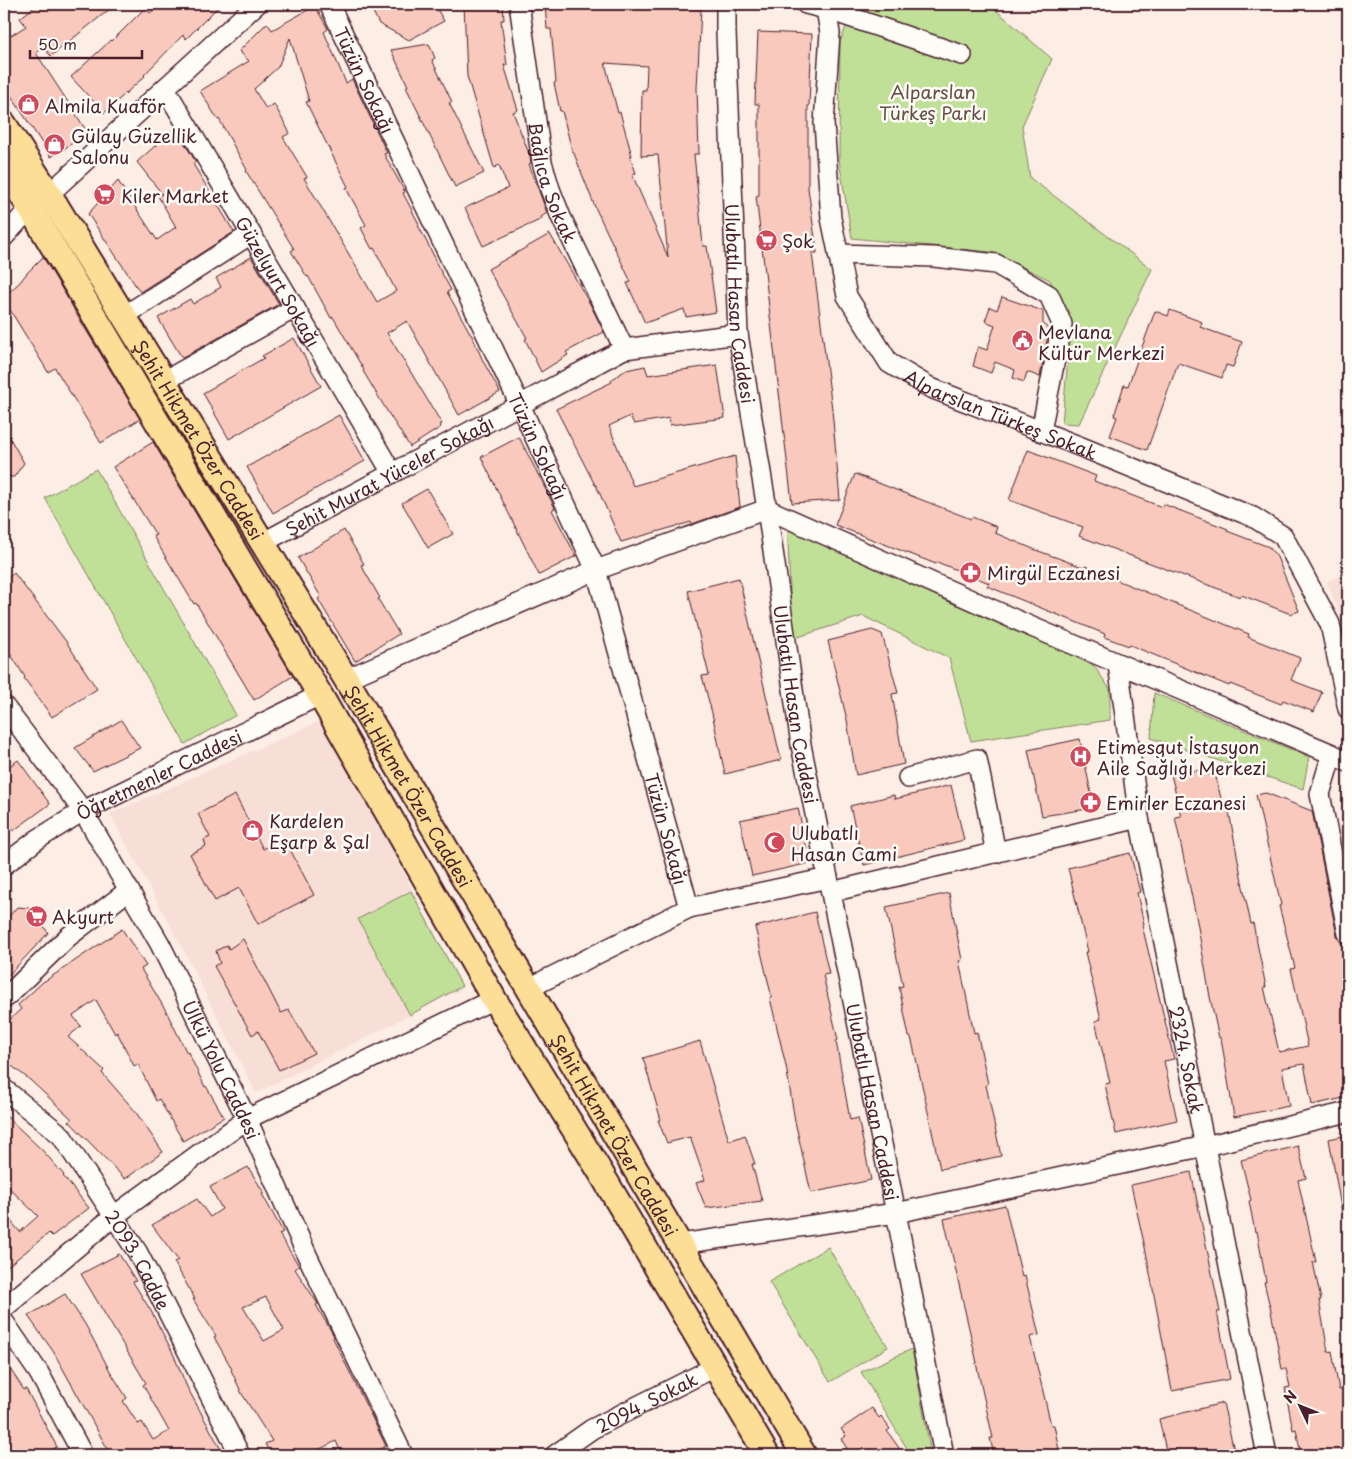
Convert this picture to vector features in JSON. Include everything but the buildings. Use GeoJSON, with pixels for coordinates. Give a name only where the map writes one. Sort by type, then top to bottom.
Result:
{"type":"FeatureCollection","features":[{"type":"Feature","properties":{"kind":"main road","name":"Şehit Hikmet Özer Caddesi"},"geometry":{"type":"LineString","coordinates":[[4,124],[49,194],[346,679],[804,1455]]}},
{"type":"Feature","properties":{"kind":"main road","name":"Şehit Hikmet Özer Caddesi"},"geometry":{"type":"LineString","coordinates":[[4,167],[320,695],[494,999],[601,1173],[767,1455]]}},
{"type":"Feature","properties":{"kind":"main road"},"geometry":{"type":"LineString","coordinates":[[30,208],[49,194]]}},
{"type":"Feature","properties":{"kind":"main road"},"geometry":{"type":"LineString","coordinates":[[320,695],[346,679]]}},
{"type":"Feature","properties":{"kind":"street"},"geometry":{"type":"LineString","coordinates":[[49,194],[257,4]]}},
{"type":"Feature","properties":{"kind":"street","name":"Tüzün Sokağı"},"geometry":{"type":"LineString","coordinates":[[329,4],[520,405],[596,570],[690,908]]}},
{"type":"Feature","properties":{"kind":"street","name":"Bağlıca Sokak"},"geometry":{"type":"LineString","coordinates":[[519,4],[542,162],[546,176],[561,217],[624,349]]}},
{"type":"Feature","properties":{"kind":"street","name":"Ulubatlı Hasan Caddesi"},"geometry":{"type":"LineString","coordinates":[[726,4],[738,334],[766,509],[800,745],[944,1455]]}},
{"type":"Feature","properties":{"kind":"street"},"geometry":{"type":"LineString","coordinates":[[806,4],[962,55]]}},
{"type":"Feature","properties":{"kind":"street","name":"Alparslan Türkeş Sokak"},"geometry":{"type":"LineString","coordinates":[[826,9],[830,33],[824,123],[831,218],[847,296],[889,363],[931,388],[1252,517],[1283,536],[1330,624],[1348,709]]}},
{"type":"Feature","properties":{"kind":"street","name":"Güzelyurt Sokağı"},"geometry":{"type":"LineString","coordinates":[[165,88],[392,473]]}},
{"type":"Feature","properties":{"kind":"street"},"geometry":{"type":"LineString","coordinates":[[4,228],[30,208]]}},
{"type":"Feature","properties":{"kind":"street"},"geometry":{"type":"LineString","coordinates":[[4,238],[30,208]]}},
{"type":"Feature","properties":{"kind":"street"},"geometry":{"type":"LineString","coordinates":[[124,316],[251,234]]}},
{"type":"Feature","properties":{"kind":"street"},"geometry":{"type":"LineString","coordinates":[[838,254],[934,256],[996,264],[1049,295],[1062,324],[1041,431]]}},
{"type":"Feature","properties":{"kind":"street"},"geometry":{"type":"LineString","coordinates":[[164,381],[295,308]]}},
{"type":"Feature","properties":{"kind":"street","name":"Şehit Murat Yüceler Sokağı"},"geometry":{"type":"LineString","coordinates":[[262,542],[624,349],[738,334]]}},
{"type":"Feature","properties":{"kind":"street"},"geometry":{"type":"LineString","coordinates":[[346,679],[596,570],[766,509],[1032,627],[1340,758],[1320,794],[1348,934]]}},
{"type":"Feature","properties":{"kind":"street","name":"2324. Sokak"},"geometry":{"type":"LineString","coordinates":[[1118,664],[1139,818],[1268,1455]]}},
{"type":"Feature","properties":{"kind":"street","name":"Öğretmenler Caddesi"},"geometry":{"type":"LineString","coordinates":[[4,865],[38,839],[83,811],[320,695]]}},
{"type":"Feature","properties":{"kind":"street","name":"Ülkü Yolu Caddesi"},"geometry":{"type":"LineString","coordinates":[[4,706],[83,811],[160,944],[247,1119],[307,1256],[403,1455]]}},
{"type":"Feature","properties":{"kind":"street"},"geometry":{"type":"LineString","coordinates":[[908,778],[977,760],[996,853]]}},
{"type":"Feature","properties":{"kind":"street"},"geometry":{"type":"LineString","coordinates":[[529,988],[690,908],[829,885],[996,853],[1139,818]]}},
{"type":"Feature","properties":{"kind":"street"},"geometry":{"type":"LineString","coordinates":[[4,999],[68,937],[129,890]]}},
{"type":"Feature","properties":{"kind":"street"},"geometry":{"type":"LineString","coordinates":[[4,1308],[114,1216],[247,1119],[494,999]]}},
{"type":"Feature","properties":{"kind":"street","name":"2093. Cadde"},"geometry":{"type":"LineString","coordinates":[[4,1089],[61,1135],[138,1253],[240,1455]]}},
{"type":"Feature","properties":{"kind":"street"},"geometry":{"type":"LineString","coordinates":[[680,1244],[896,1212],[1205,1146],[1348,1112]]}},
{"type":"Feature","properties":{"kind":"street"},"geometry":{"type":"LineString","coordinates":[[4,1322],[39,1373],[84,1455]]}},
{"type":"Feature","properties":{"kind":"street","name":"2094. Sokak"},"geometry":{"type":"LineString","coordinates":[[555,1455],[592,1429],[715,1367]]}},
{"type":"Feature","properties":{"kind":"shaded area"},"geometry":{"type":"Polygon","coordinates":[[[1348,572],[1348,634],[1327,582],[1348,572]]]}},
{"type":"Feature","properties":{"kind":"shaded area"},"geometry":{"type":"Polygon","coordinates":[[[321,721],[399,864],[463,988],[256,1093],[182,947],[110,814],[321,721]]]}},
{"type":"Feature","properties":{"kind":"green space","name":"Alparslan Türkeş Parkı"},"geometry":{"type":"Polygon","coordinates":[[[855,4],[989,4],[1052,59],[1022,126],[1030,178],[1152,269],[1079,424],[1062,423],[1071,327],[1050,280],[991,252],[852,238],[839,160],[840,42],[855,4]]]}},
{"type":"Feature","properties":{"kind":"green space"},"geometry":{"type":"Polygon","coordinates":[[[96,469],[236,715],[185,744],[45,498],[96,469]]]}},
{"type":"Feature","properties":{"kind":"green space"},"geometry":{"type":"Polygon","coordinates":[[[787,518],[1094,666],[1110,689],[1110,720],[971,741],[949,658],[863,616],[792,639],[787,518]]]}},
{"type":"Feature","properties":{"kind":"green space"},"geometry":{"type":"Polygon","coordinates":[[[1154,693],[1309,757],[1303,789],[1151,738],[1154,693]]]}},
{"type":"Feature","properties":{"kind":"green space"},"geometry":{"type":"Polygon","coordinates":[[[411,891],[462,986],[410,1015],[358,919],[411,891]]]}},
{"type":"Feature","properties":{"kind":"green space"},"geometry":{"type":"Polygon","coordinates":[[[828,1247],[888,1347],[830,1382],[769,1282],[828,1247]]]}},
{"type":"Feature","properties":{"kind":"green space"},"geometry":{"type":"Polygon","coordinates":[[[912,1349],[931,1455],[911,1455],[861,1372],[912,1349]]]}},
{"type":"Feature","properties":{"kind":"place","name":"Almila Kuaför"},"geometry":{"type":"Point","coordinates":[29,105]}},
{"type":"Feature","properties":{"kind":"place","name":"Gülay Güzellik Salonu"},"geometry":{"type":"Point","coordinates":[55,145]}},
{"type":"Feature","properties":{"kind":"place","name":"Kiler Market"},"geometry":{"type":"Point","coordinates":[105,195]}},
{"type":"Feature","properties":{"kind":"place","name":"Şok"},"geometry":{"type":"Point","coordinates":[766,240]}},
{"type":"Feature","properties":{"kind":"place","name":"Mevlana Kültür Merkezi"},"geometry":{"type":"Point","coordinates":[1022,341]}},
{"type":"Feature","properties":{"kind":"place","name":"Mirgül Eczanesi"},"geometry":{"type":"Point","coordinates":[971,572]}},
{"type":"Feature","properties":{"kind":"place","name":"Etimesgut İstasyon Aile Sağlığı Merkezi"},"geometry":{"type":"Point","coordinates":[1081,756]}},
{"type":"Feature","properties":{"kind":"place","name":"Emirler Eczanesi"},"geometry":{"type":"Point","coordinates":[1090,802]}},
{"type":"Feature","properties":{"kind":"place","name":"Kardelen Eşarp & Şal"},"geometry":{"type":"Point","coordinates":[253,830]}},
{"type":"Feature","properties":{"kind":"place","name":"Ulubatlı Hasan Cami"},"geometry":{"type":"Point","coordinates":[775,842]}},
{"type":"Feature","properties":{"kind":"place","name":"Akyurt"},"geometry":{"type":"Point","coordinates":[36,916]}}]}
